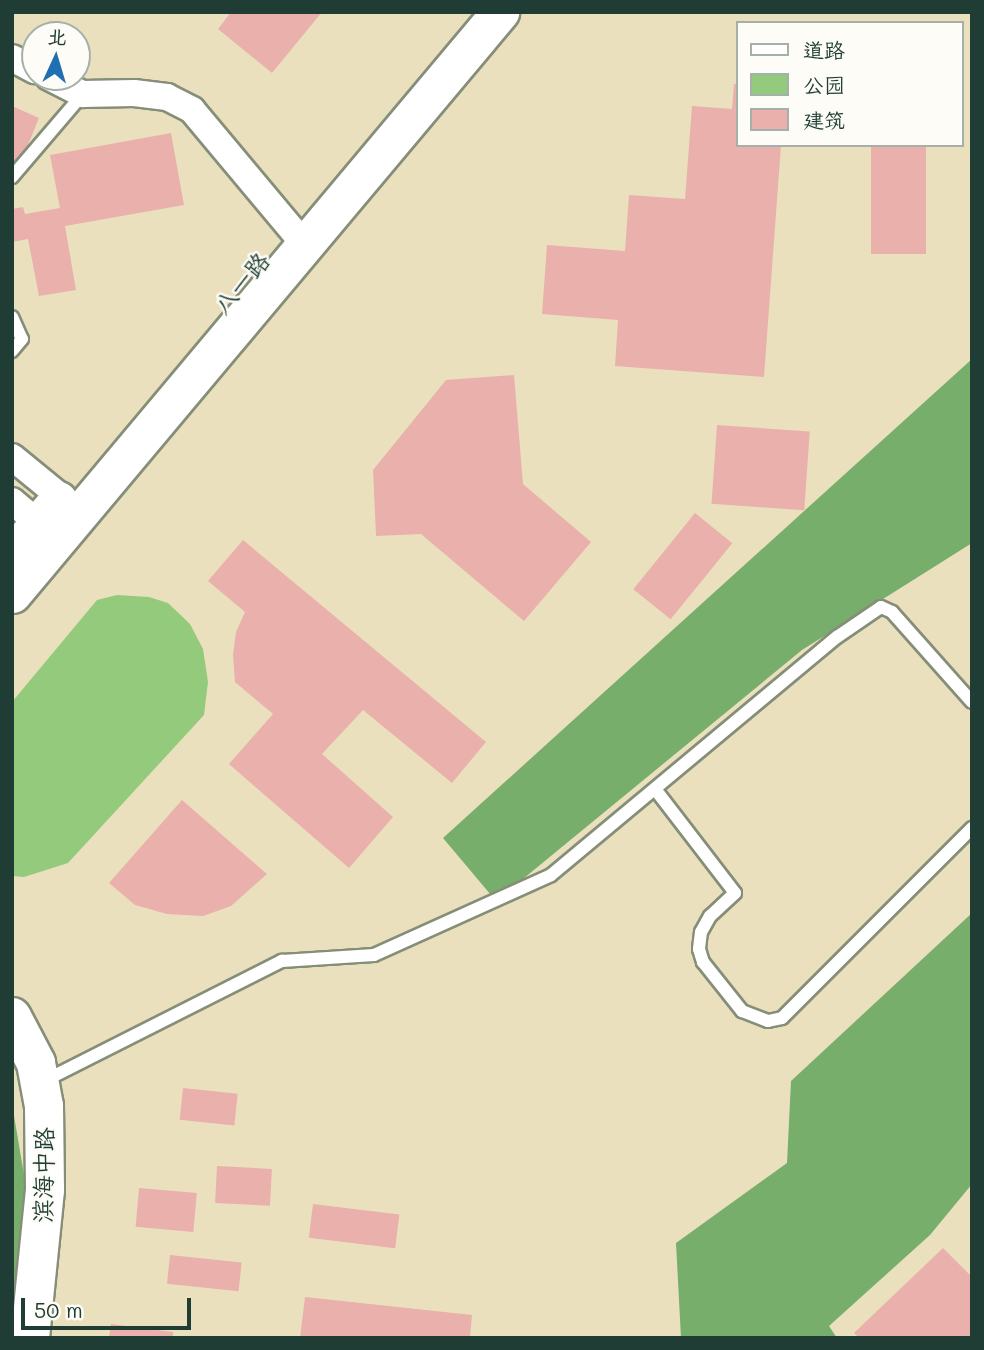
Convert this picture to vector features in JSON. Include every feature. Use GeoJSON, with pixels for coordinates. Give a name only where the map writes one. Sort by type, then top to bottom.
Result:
{"type":"FeatureCollection","features":[{"type":"Feature","properties":{"kind":"highway","name":"滨海中路"},"geometry":{"type":"LineString","coordinates":[[12,1017],[36,1063],[41,1082],[45,1190],[30,1338]]}},
{"type":"Feature","properties":{"kind":"main road"},"geometry":{"type":"LineString","coordinates":[[297,235],[469,12]]}},
{"type":"Feature","properties":{"kind":"main road"},"geometry":{"type":"LineString","coordinates":[[12,554],[50,515],[297,235],[500,12]]}},
{"type":"Feature","properties":{"kind":"main road"},"geometry":{"type":"LineString","coordinates":[[12,594],[50,515]]}},
{"type":"Feature","properties":{"kind":"street"},"geometry":{"type":"LineString","coordinates":[[77,91],[83,94],[134,93],[167,97],[192,110],[297,235]]}},
{"type":"Feature","properties":{"kind":"street"},"geometry":{"type":"LineString","coordinates":[[12,457],[50,515]]}},
{"type":"Feature","properties":{"kind":"lane"},"geometry":{"type":"LineString","coordinates":[[12,177],[83,94]]}},
{"type":"Feature","properties":{"kind":"lane"},"geometry":{"type":"LineString","coordinates":[[12,317],[22,339],[12,351]]}},
{"type":"Feature","properties":{"kind":"lane"},"geometry":{"type":"LineString","coordinates":[[41,1082],[282,961],[374,955],[551,875],[837,637],[881,607],[892,612],[972,702]]}},
{"type":"Feature","properties":{"kind":"lane"},"geometry":{"type":"LineString","coordinates":[[654,789],[735,893],[710,916],[701,932],[699,949],[703,962],[742,1012],[768,1021],[782,1018],[972,828]]}},
{"type":"Feature","properties":{"kind":"green space"},"geometry":{"type":"Polygon","coordinates":[[[972,359],[972,543],[802,650],[496,901],[443,838],[972,359]]]}},
{"type":"Feature","properties":{"kind":"green space"},"geometry":{"type":"Polygon","coordinates":[[[117,595],[149,597],[168,603],[190,624],[203,649],[208,682],[204,715],[68,863],[24,877],[12,876],[12,702],[97,600],[117,595]]]}},
{"type":"Feature","properties":{"kind":"green space"},"geometry":{"type":"Polygon","coordinates":[[[972,913],[972,1184],[930,1235],[829,1326],[837,1338],[681,1338],[676,1243],[787,1163],[791,1081],[972,913]]]}},
{"type":"Feature","properties":{"kind":"green space"},"geometry":{"type":"Polygon","coordinates":[[[12,1104],[31,1216],[12,1332],[12,1104]]]}},
{"type":"Feature","properties":{"kind":"building"},"geometry":{"type":"Polygon","coordinates":[[[231,12],[322,12],[272,73],[218,29],[231,12]]]}},
{"type":"Feature","properties":{"kind":"building"},"geometry":{"type":"Polygon","coordinates":[[[736,84],[736,147],[781,147],[764,377],[615,366],[618,320],[542,314],[547,245],[625,251],[629,195],[685,199],[692,106],[732,109],[736,84]]]}},
{"type":"Feature","properties":{"kind":"building"},"geometry":{"type":"Polygon","coordinates":[[[12,106],[39,118],[18,169],[12,166],[12,106]]]}},
{"type":"Feature","properties":{"kind":"building"},"geometry":{"type":"Polygon","coordinates":[[[171,133],[184,205],[65,226],[76,290],[39,296],[28,239],[12,242],[12,209],[23,207],[25,214],[60,208],[50,155],[171,133]]]}},
{"type":"Feature","properties":{"kind":"building"},"geometry":{"type":"Polygon","coordinates":[[[871,147],[926,147],[926,254],[871,254],[871,147]]]}},
{"type":"Feature","properties":{"kind":"building"},"geometry":{"type":"Polygon","coordinates":[[[514,375],[523,484],[591,542],[524,621],[421,534],[376,536],[373,470],[446,380],[514,375]]]}},
{"type":"Feature","properties":{"kind":"building"},"geometry":{"type":"Polygon","coordinates":[[[717,425],[810,431],[804,510],[711,504],[717,425]]]}},
{"type":"Feature","properties":{"kind":"building"},"geometry":{"type":"Polygon","coordinates":[[[695,513],[732,543],[671,619],[633,589],[695,513]]]}},
{"type":"Feature","properties":{"kind":"building"},"geometry":{"type":"Polygon","coordinates":[[[243,540],[486,742],[452,783],[363,710],[322,754],[393,817],[349,868],[229,764],[273,714],[235,682],[233,655],[236,632],[245,612],[208,581],[243,540]]]}},
{"type":"Feature","properties":{"kind":"building"},"geometry":{"type":"Polygon","coordinates":[[[182,800],[267,874],[231,906],[203,916],[167,914],[135,905],[109,883],[182,800]]]}},
{"type":"Feature","properties":{"kind":"building"},"geometry":{"type":"Polygon","coordinates":[[[183,1088],[238,1094],[234,1126],[180,1120],[183,1088]]]}},
{"type":"Feature","properties":{"kind":"building"},"geometry":{"type":"Polygon","coordinates":[[[217,1166],[272,1169],[270,1206],[215,1203],[217,1166]]]}},
{"type":"Feature","properties":{"kind":"building"},"geometry":{"type":"Polygon","coordinates":[[[139,1188],[197,1193],[193,1232],[136,1227],[139,1188]]]}},
{"type":"Feature","properties":{"kind":"building"},"geometry":{"type":"Polygon","coordinates":[[[313,1204],[399,1215],[395,1248],[309,1238],[313,1204]]]}},
{"type":"Feature","properties":{"kind":"building"},"geometry":{"type":"Polygon","coordinates":[[[943,1248],[972,1277],[972,1338],[859,1338],[854,1333],[943,1248]]]}},
{"type":"Feature","properties":{"kind":"building"},"geometry":{"type":"Polygon","coordinates":[[[170,1255],[242,1263],[239,1291],[167,1284],[170,1255]]]}},
{"type":"Feature","properties":{"kind":"building"},"geometry":{"type":"Polygon","coordinates":[[[305,1297],[472,1315],[470,1338],[300,1338],[305,1297]]]}},
{"type":"Feature","properties":{"kind":"building"},"geometry":{"type":"Polygon","coordinates":[[[111,1324],[173,1332],[173,1338],[109,1338],[111,1324]]]}}]}
